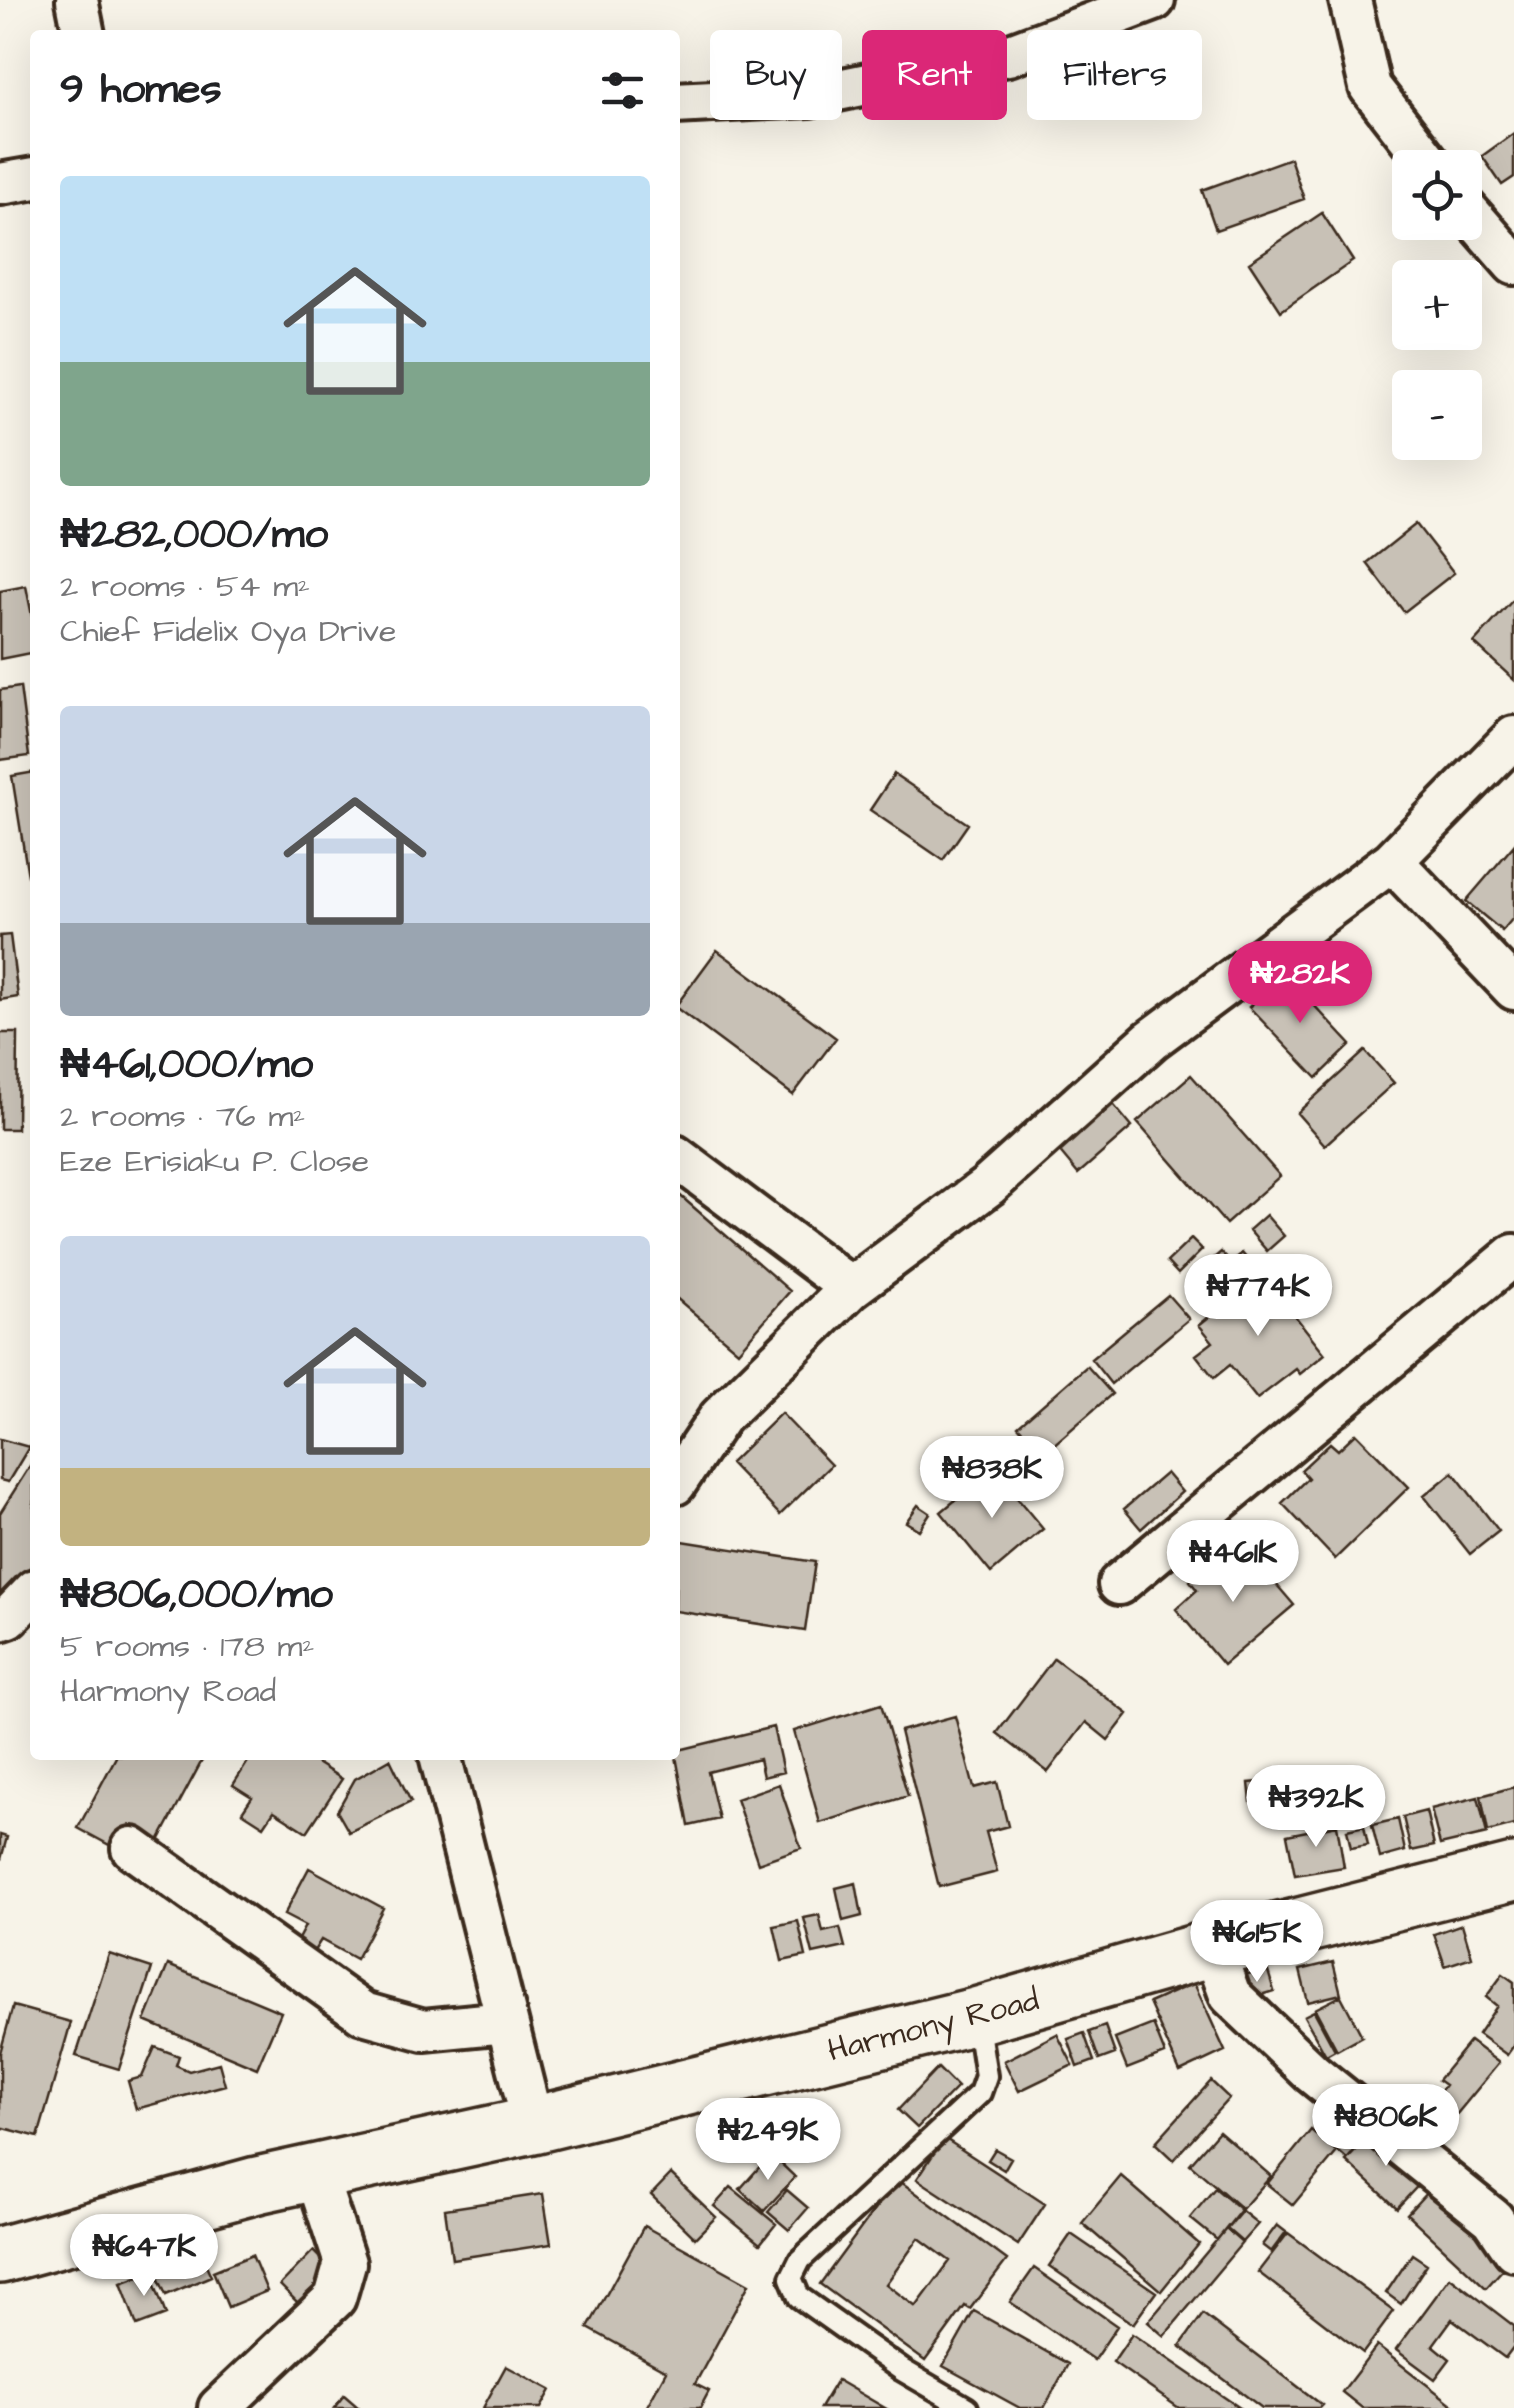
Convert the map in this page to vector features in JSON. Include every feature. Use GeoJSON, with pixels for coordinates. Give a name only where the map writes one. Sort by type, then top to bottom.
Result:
{"type":"FeatureCollection","features":[{"type":"Feature","properties":{"kind":"main road","name":"Harmony Road"},"geometry":{"type":"LineString","coordinates":[[0,2255],[257,2185],[532,2125],[976,2016],[1213,1948],[1514,1872]]}},
{"type":"Feature","properties":{"kind":"street"},"geometry":{"type":"LineString","coordinates":[[77,0],[83,30]]}},
{"type":"Feature","properties":{"kind":"street"},"geometry":{"type":"LineString","coordinates":[[680,103],[809,96],[1008,55],[1154,0]]}},
{"type":"Feature","properties":{"kind":"street"},"geometry":{"type":"LineString","coordinates":[[1350,0],[1370,87],[1420,150]]}},
{"type":"Feature","properties":{"kind":"street"},"geometry":{"type":"LineString","coordinates":[[0,184],[30,179]]}},
{"type":"Feature","properties":{"kind":"street"},"geometry":{"type":"LineString","coordinates":[[1482,227],[1514,264]]}},
{"type":"Feature","properties":{"kind":"street"},"geometry":{"type":"LineString","coordinates":[[680,1477],[720,1418],[851,1288],[988,1186],[1150,1040],[1392,861],[1514,738]]}},
{"type":"Feature","properties":{"kind":"street"},"geometry":{"type":"LineString","coordinates":[[1392,861],[1514,990]]}},
{"type":"Feature","properties":{"kind":"street"},"geometry":{"type":"LineString","coordinates":[[680,1160],[851,1288]]}},
{"type":"Feature","properties":{"kind":"street"},"geometry":{"type":"LineString","coordinates":[[1119,1584],[1514,1255]]}},
{"type":"Feature","properties":{"kind":"street"},"geometry":{"type":"LineString","coordinates":[[0,1620],[30,1595]]}},
{"type":"Feature","properties":{"kind":"street"},"geometry":{"type":"LineString","coordinates":[[441,1760],[532,2125]]}},
{"type":"Feature","properties":{"kind":"street"},"geometry":{"type":"LineString","coordinates":[[132,1848],[363,2013],[424,2030],[506,2022]]}},
{"type":"Feature","properties":{"kind":"street"},"geometry":{"type":"LineString","coordinates":[[1213,1948],[1230,1995],[1312,2073],[1493,2219],[1514,2250]]}},
{"type":"Feature","properties":{"kind":"street"},"geometry":{"type":"LineString","coordinates":[[220,2408],[335,2298],[345,2263],[314,2172]]}},
{"type":"Feature","properties":{"kind":"lane"},"geometry":{"type":"LineString","coordinates":[[968,2408],[902,2370],[799,2297],[791,2278],[800,2260],[980,2093],[986,2076],[976,2016]]}},
{"type":"Feature","properties":{"kind":"building"},"geometry":{"type":"Polygon","coordinates":[[[1514,133],[1514,177],[1502,185],[1482,156],[1514,133]]]}},
{"type":"Feature","properties":{"kind":"building"},"geometry":{"type":"Polygon","coordinates":[[[1290,158],[1304,199],[1216,230],[1202,190],[1290,158]]]}},
{"type":"Feature","properties":{"kind":"building"},"geometry":{"type":"Polygon","coordinates":[[[1322,213],[1353,261],[1281,311],[1249,262],[1322,213]]]}},
{"type":"Feature","properties":{"kind":"building"},"geometry":{"type":"Polygon","coordinates":[[[1416,524],[1454,573],[1404,612],[1367,563],[1416,524]]]}},
{"type":"Feature","properties":{"kind":"building"},"geometry":{"type":"Polygon","coordinates":[[[26,586],[30,653],[0,659],[0,591],[26,586]]]}},
{"type":"Feature","properties":{"kind":"building"},"geometry":{"type":"Polygon","coordinates":[[[1514,602],[1514,680],[1474,643],[1514,602]]]}},
{"type":"Feature","properties":{"kind":"building"},"geometry":{"type":"Polygon","coordinates":[[[20,687],[29,756],[0,760],[0,690],[20,687]]]}},
{"type":"Feature","properties":{"kind":"building"},"geometry":{"type":"Polygon","coordinates":[[[30,773],[30,876],[28,876],[12,776],[30,773]]]}},
{"type":"Feature","properties":{"kind":"building"},"geometry":{"type":"Polygon","coordinates":[[[894,774],[968,824],[943,860],[870,810],[894,774]]]}},
{"type":"Feature","properties":{"kind":"building"},"geometry":{"type":"Polygon","coordinates":[[[1514,845],[1514,917],[1502,931],[1466,901],[1514,845]]]}},
{"type":"Feature","properties":{"kind":"building"},"geometry":{"type":"Polygon","coordinates":[[[10,935],[18,997],[0,1000],[0,936],[10,935]]]}},
{"type":"Feature","properties":{"kind":"building"},"geometry":{"type":"Polygon","coordinates":[[[717,950],[836,1038],[793,1095],[680,1011],[680,1000],[717,950]]]}},
{"type":"Feature","properties":{"kind":"building"},"geometry":{"type":"Polygon","coordinates":[[[1284,973],[1351,1045],[1317,1078],[1249,1007],[1284,973]]]}},
{"type":"Feature","properties":{"kind":"building"},"geometry":{"type":"Polygon","coordinates":[[[0,1033],[18,1033],[17,1129],[0,1129],[0,1033]]]}},
{"type":"Feature","properties":{"kind":"building"},"geometry":{"type":"Polygon","coordinates":[[[1365,1051],[1394,1083],[1325,1145],[1297,1113],[1365,1051]]]}},
{"type":"Feature","properties":{"kind":"building"},"geometry":{"type":"Polygon","coordinates":[[[1191,1075],[1280,1176],[1226,1224],[1137,1122],[1191,1075]]]}},
{"type":"Feature","properties":{"kind":"building"},"geometry":{"type":"Polygon","coordinates":[[[1112,1103],[1132,1127],[1078,1174],[1058,1150],[1112,1103]]]}},
{"type":"Feature","properties":{"kind":"building"},"geometry":{"type":"Polygon","coordinates":[[[680,1195],[790,1291],[738,1351],[680,1301],[680,1195]]]}},
{"type":"Feature","properties":{"kind":"building"},"geometry":{"type":"Polygon","coordinates":[[[1266,1215],[1284,1236],[1267,1251],[1249,1230],[1266,1215]]]}},
{"type":"Feature","properties":{"kind":"building"},"geometry":{"type":"Polygon","coordinates":[[[1191,1239],[1202,1250],[1178,1274],[1167,1262],[1191,1239]]]}},
{"type":"Feature","properties":{"kind":"building"},"geometry":{"type":"Polygon","coordinates":[[[1221,1252],[1231,1263],[1242,1253],[1258,1272],[1244,1284],[1239,1278],[1207,1306],[1186,1282],[1221,1252]]]}},
{"type":"Feature","properties":{"kind":"building"},"geometry":{"type":"Polygon","coordinates":[[[1262,1274],[1325,1354],[1300,1374],[1296,1369],[1257,1399],[1230,1365],[1214,1378],[1196,1355],[1213,1342],[1199,1325],[1262,1274]]]}},
{"type":"Feature","properties":{"kind":"building"},"geometry":{"type":"Polygon","coordinates":[[[1168,1295],[1189,1319],[1111,1384],[1091,1359],[1168,1295]]]}},
{"type":"Feature","properties":{"kind":"building"},"geometry":{"type":"Polygon","coordinates":[[[1087,1366],[1112,1394],[1043,1454],[1018,1426],[1087,1366]]]}},
{"type":"Feature","properties":{"kind":"building"},"geometry":{"type":"Polygon","coordinates":[[[781,1413],[831,1465],[780,1515],[730,1463],[781,1413]]]}},
{"type":"Feature","properties":{"kind":"building"},"geometry":{"type":"Polygon","coordinates":[[[1356,1433],[1409,1487],[1335,1559],[1282,1503],[1308,1478],[1301,1470],[1330,1443],[1338,1450],[1356,1433]]]}},
{"type":"Feature","properties":{"kind":"building"},"geometry":{"type":"Polygon","coordinates":[[[0,1439],[29,1447],[8,1482],[0,1480],[0,1439]]]}},
{"type":"Feature","properties":{"kind":"building"},"geometry":{"type":"Polygon","coordinates":[[[30,1466],[30,1568],[9,1600],[0,1595],[0,1513],[30,1466]]]}},
{"type":"Feature","properties":{"kind":"building"},"geometry":{"type":"Polygon","coordinates":[[[993,1469],[1043,1529],[991,1573],[941,1512],[993,1469]]]}},
{"type":"Feature","properties":{"kind":"building"},"geometry":{"type":"Polygon","coordinates":[[[1453,1472],[1499,1531],[1470,1554],[1424,1496],[1453,1472]]]}},
{"type":"Feature","properties":{"kind":"building"},"geometry":{"type":"Polygon","coordinates":[[[1166,1473],[1182,1492],[1141,1529],[1124,1509],[1166,1473]]]}},
{"type":"Feature","properties":{"kind":"building"},"geometry":{"type":"Polygon","coordinates":[[[918,1505],[930,1513],[919,1530],[906,1522],[918,1505]]]}},
{"type":"Feature","properties":{"kind":"building"},"geometry":{"type":"Polygon","coordinates":[[[680,1541],[815,1562],[805,1631],[680,1612],[680,1541]]]}},
{"type":"Feature","properties":{"kind":"building"},"geometry":{"type":"Polygon","coordinates":[[[1246,1549],[1294,1605],[1223,1665],[1176,1609],[1197,1590],[1190,1581],[1217,1558],[1225,1566],[1246,1549]]]}},
{"type":"Feature","properties":{"kind":"building"},"geometry":{"type":"Polygon","coordinates":[[[1054,1658],[1128,1714],[1108,1740],[1086,1722],[1048,1772],[997,1733],[1054,1658]]]}},
{"type":"Feature","properties":{"kind":"building"},"geometry":{"type":"Polygon","coordinates":[[[881,1704],[908,1796],[820,1823],[794,1731],[881,1704]]]}},
{"type":"Feature","properties":{"kind":"building"},"geometry":{"type":"Polygon","coordinates":[[[955,1716],[974,1788],[997,1782],[1008,1826],[986,1832],[997,1872],[939,1887],[900,1731],[955,1716]]]}},
{"type":"Feature","properties":{"kind":"building"},"geometry":{"type":"Polygon","coordinates":[[[773,1727],[783,1772],[763,1777],[759,1759],[708,1772],[719,1819],[689,1826],[677,1760],[680,1760],[680,1750],[773,1727]]]}},
{"type":"Feature","properties":{"kind":"building"},"geometry":{"type":"Polygon","coordinates":[[[114,1760],[202,1760],[146,1865],[78,1828],[114,1760]]]}},
{"type":"Feature","properties":{"kind":"building"},"geometry":{"type":"Polygon","coordinates":[[[249,1760],[312,1760],[342,1779],[307,1832],[274,1811],[264,1826],[242,1812],[252,1797],[233,1785],[249,1760]]]}},
{"type":"Feature","properties":{"kind":"building"},"geometry":{"type":"Polygon","coordinates":[[[390,1760],[411,1802],[349,1832],[337,1811],[355,1779],[390,1760]]]}},
{"type":"Feature","properties":{"kind":"building"},"geometry":{"type":"Polygon","coordinates":[[[1282,1780],[1283,1799],[1251,1802],[1249,1783],[1282,1780]]]}},
{"type":"Feature","properties":{"kind":"building"},"geometry":{"type":"Polygon","coordinates":[[[779,1784],[801,1848],[758,1863],[736,1799],[779,1784]]]}},
{"type":"Feature","properties":{"kind":"building"},"geometry":{"type":"Polygon","coordinates":[[[1514,1787],[1514,1825],[1488,1832],[1481,1796],[1514,1787]]]}},
{"type":"Feature","properties":{"kind":"building"},"geometry":{"type":"Polygon","coordinates":[[[1478,1797],[1487,1834],[1440,1845],[1431,1809],[1478,1797]]]}},
{"type":"Feature","properties":{"kind":"building"},"geometry":{"type":"Polygon","coordinates":[[[1426,1811],[1434,1846],[1411,1851],[1403,1817],[1426,1811]]]}},
{"type":"Feature","properties":{"kind":"building"},"geometry":{"type":"Polygon","coordinates":[[[1398,1819],[1405,1851],[1380,1858],[1372,1825],[1398,1819]]]}},
{"type":"Feature","properties":{"kind":"building"},"geometry":{"type":"Polygon","coordinates":[[[1337,1825],[1344,1867],[1295,1875],[1287,1835],[1337,1825]]]}},
{"type":"Feature","properties":{"kind":"building"},"geometry":{"type":"Polygon","coordinates":[[[1364,1826],[1368,1845],[1351,1848],[1347,1830],[1364,1826]]]}},
{"type":"Feature","properties":{"kind":"building"},"geometry":{"type":"Polygon","coordinates":[[[0,1835],[7,1837],[0,1863],[0,1835]]]}},
{"type":"Feature","properties":{"kind":"building"},"geometry":{"type":"Polygon","coordinates":[[[309,1868],[383,1908],[356,1959],[321,1940],[314,1951],[297,1941],[305,1926],[284,1915],[309,1868]]]}},
{"type":"Feature","properties":{"kind":"building"},"geometry":{"type":"Polygon","coordinates":[[[856,1883],[862,1916],[843,1921],[836,1888],[856,1883]]]}},
{"type":"Feature","properties":{"kind":"building"},"geometry":{"type":"Polygon","coordinates":[[[819,1915],[823,1932],[840,1928],[845,1947],[813,1954],[804,1918],[819,1915]]]}},
{"type":"Feature","properties":{"kind":"building"},"geometry":{"type":"Polygon","coordinates":[[[798,1921],[806,1956],[782,1961],[774,1926],[798,1921]]]}},
{"type":"Feature","properties":{"kind":"building"},"geometry":{"type":"Polygon","coordinates":[[[1462,1924],[1472,1957],[1445,1966],[1434,1934],[1462,1924]]]}},
{"type":"Feature","properties":{"kind":"building"},"geometry":{"type":"Polygon","coordinates":[[[109,1954],[152,1968],[119,2069],[76,2056],[109,1954]]]}},
{"type":"Feature","properties":{"kind":"building"},"geometry":{"type":"Polygon","coordinates":[[[1333,1962],[1341,1994],[1308,2002],[1300,1970],[1333,1962]]]}},
{"type":"Feature","properties":{"kind":"building"},"geometry":{"type":"Polygon","coordinates":[[[168,1965],[281,2012],[257,2068],[145,2021],[168,1965]]]}},
{"type":"Feature","properties":{"kind":"building"},"geometry":{"type":"Polygon","coordinates":[[[1267,1968],[1274,1991],[1264,1994],[1265,2000],[1254,2003],[1238,1977],[1267,1968]]]}},
{"type":"Feature","properties":{"kind":"building"},"geometry":{"type":"Polygon","coordinates":[[[1503,1974],[1514,1982],[1514,2045],[1507,2055],[1478,2034],[1497,2006],[1486,1997],[1503,1974]]]}},
{"type":"Feature","properties":{"kind":"building"},"geometry":{"type":"Polygon","coordinates":[[[1194,1983],[1225,2051],[1180,2072],[1149,2003],[1194,1983]]]}},
{"type":"Feature","properties":{"kind":"building"},"geometry":{"type":"Polygon","coordinates":[[[1341,1996],[1362,2036],[1337,2050],[1315,2009],[1341,1996]]]}},
{"type":"Feature","properties":{"kind":"building"},"geometry":{"type":"Polygon","coordinates":[[[13,2006],[71,2022],[38,2137],[0,2127],[0,2053],[13,2006]]]}},
{"type":"Feature","properties":{"kind":"building"},"geometry":{"type":"Polygon","coordinates":[[[1314,2011],[1335,2050],[1326,2055],[1304,2016],[1314,2011]]]}},
{"type":"Feature","properties":{"kind":"building"},"geometry":{"type":"Polygon","coordinates":[[[1153,2024],[1165,2054],[1127,2069],[1115,2039],[1153,2024]]]}},
{"type":"Feature","properties":{"kind":"building"},"geometry":{"type":"Polygon","coordinates":[[[1105,2026],[1115,2054],[1099,2060],[1089,2032],[1105,2026]]]}},
{"type":"Feature","properties":{"kind":"building"},"geometry":{"type":"Polygon","coordinates":[[[1084,2033],[1094,2061],[1078,2067],[1068,2039],[1084,2033]]]}},
{"type":"Feature","properties":{"kind":"building"},"geometry":{"type":"Polygon","coordinates":[[[1057,2034],[1073,2065],[1019,2091],[1004,2061],[1057,2034]]]}},
{"type":"Feature","properties":{"kind":"building"},"geometry":{"type":"Polygon","coordinates":[[[1470,2041],[1499,2063],[1451,2121],[1430,2104],[1445,2085],[1438,2080],[1470,2041]]]}},
{"type":"Feature","properties":{"kind":"building"},"geometry":{"type":"Polygon","coordinates":[[[155,2047],[179,2056],[176,2065],[189,2071],[219,2063],[225,2085],[136,2109],[128,2081],[142,2077],[155,2047]]]}},
{"type":"Feature","properties":{"kind":"building"},"geometry":{"type":"Polygon","coordinates":[[[938,2068],[957,2087],[917,2128],[898,2110],[938,2068]]]}},
{"type":"Feature","properties":{"kind":"building"},"geometry":{"type":"Polygon","coordinates":[[[1211,2081],[1229,2098],[1173,2160],[1155,2143],[1211,2081]]]}},
{"type":"Feature","properties":{"kind":"building"},"geometry":{"type":"Polygon","coordinates":[[[1339,2107],[1370,2134],[1347,2159],[1316,2132],[1339,2107]]]}},
{"type":"Feature","properties":{"kind":"building"},"geometry":{"type":"Polygon","coordinates":[[[745,2108],[750,2124],[734,2130],[728,2114],[745,2108]]]}},
{"type":"Feature","properties":{"kind":"building"},"geometry":{"type":"Polygon","coordinates":[[[1376,2129],[1426,2177],[1397,2208],[1346,2161],[1376,2129]]]}},
{"type":"Feature","properties":{"kind":"building"},"geometry":{"type":"Polygon","coordinates":[[[1311,2130],[1337,2152],[1293,2205],[1267,2184],[1311,2130]]]}},
{"type":"Feature","properties":{"kind":"building"},"geometry":{"type":"Polygon","coordinates":[[[1219,2131],[1271,2176],[1242,2209],[1190,2164],[1219,2131]]]}},
{"type":"Feature","properties":{"kind":"building"},"geometry":{"type":"Polygon","coordinates":[[[944,2138],[1045,2204],[1018,2245],[917,2179],[944,2138]]]}},
{"type":"Feature","properties":{"kind":"building"},"geometry":{"type":"Polygon","coordinates":[[[995,2149],[1011,2158],[1004,2170],[988,2160],[995,2149]]]}},
{"type":"Feature","properties":{"kind":"building"},"geometry":{"type":"Polygon","coordinates":[[[771,2154],[795,2177],[764,2211],[740,2189],[771,2154]]]}},
{"type":"Feature","properties":{"kind":"building"},"geometry":{"type":"Polygon","coordinates":[[[671,2174],[716,2217],[695,2238],[651,2195],[671,2174]]]}},
{"type":"Feature","properties":{"kind":"building"},"geometry":{"type":"Polygon","coordinates":[[[1121,2176],[1199,2244],[1161,2291],[1082,2223],[1121,2176]]]}},
{"type":"Feature","properties":{"kind":"building"},"geometry":{"type":"Polygon","coordinates":[[[1440,2178],[1512,2259],[1486,2288],[1407,2214],[1440,2178]]]}},
{"type":"Feature","properties":{"kind":"building"},"geometry":{"type":"Polygon","coordinates":[[[897,2179],[1007,2260],[970,2309],[965,2306],[925,2361],[820,2284],[897,2179]],[[919,2238],[886,2284],[916,2307],[950,2261],[919,2238]]]}},
{"type":"Feature","properties":{"kind":"building"},"geometry":{"type":"Polygon","coordinates":[[[731,2187],[776,2224],[760,2244],[714,2206],[731,2187]]]}},
{"type":"Feature","properties":{"kind":"building"},"geometry":{"type":"Polygon","coordinates":[[[1215,2188],[1241,2210],[1217,2240],[1190,2218],[1215,2188]]]}},
{"type":"Feature","properties":{"kind":"building"},"geometry":{"type":"Polygon","coordinates":[[[787,2190],[808,2208],[789,2230],[768,2212],[787,2190]]]}},
{"type":"Feature","properties":{"kind":"building"},"geometry":{"type":"Polygon","coordinates":[[[543,2194],[551,2244],[452,2259],[445,2209],[543,2194]]]}},
{"type":"Feature","properties":{"kind":"building"},"geometry":{"type":"Polygon","coordinates":[[[1242,2211],[1258,2224],[1242,2242],[1227,2229],[1242,2211]]]}},
{"type":"Feature","properties":{"kind":"building"},"geometry":{"type":"Polygon","coordinates":[[[1277,2225],[1286,2232],[1271,2252],[1262,2245],[1277,2225]]]}},
{"type":"Feature","properties":{"kind":"building"},"geometry":{"type":"Polygon","coordinates":[[[644,2226],[749,2284],[695,2384],[709,2391],[700,2408],[646,2408],[666,2371],[588,2328],[644,2226]]]}},
{"type":"Feature","properties":{"kind":"building"},"geometry":{"type":"Polygon","coordinates":[[[1226,2229],[1242,2243],[1164,2336],[1148,2322],[1226,2229]]]}},
{"type":"Feature","properties":{"kind":"building"},"geometry":{"type":"Polygon","coordinates":[[[1288,2233],[1394,2311],[1363,2353],[1258,2272],[1288,2233]]]}},
{"type":"Feature","properties":{"kind":"building"},"geometry":{"type":"Polygon","coordinates":[[[1071,2234],[1156,2292],[1133,2324],[1049,2266],[1071,2234]]]}},
{"type":"Feature","properties":{"kind":"building"},"geometry":{"type":"Polygon","coordinates":[[[197,2244],[211,2276],[166,2295],[152,2264],[197,2244]]]}},
{"type":"Feature","properties":{"kind":"building"},"geometry":{"type":"Polygon","coordinates":[[[313,2251],[335,2273],[301,2306],[280,2285],[313,2251]]]}},
{"type":"Feature","properties":{"kind":"building"},"geometry":{"type":"Polygon","coordinates":[[[1412,2254],[1427,2264],[1401,2304],[1386,2293],[1412,2254]]]}},
{"type":"Feature","properties":{"kind":"building"},"geometry":{"type":"Polygon","coordinates":[[[252,2255],[267,2291],[228,2307],[213,2271],[252,2255]]]}},
{"type":"Feature","properties":{"kind":"building"},"geometry":{"type":"Polygon","coordinates":[[[1034,2268],[1117,2326],[1094,2360],[1010,2302],[1034,2268]]]}},
{"type":"Feature","properties":{"kind":"building"},"geometry":{"type":"Polygon","coordinates":[[[150,2272],[166,2315],[137,2326],[121,2283],[150,2272]]]}},
{"type":"Feature","properties":{"kind":"building"},"geometry":{"type":"Polygon","coordinates":[[[1450,2277],[1514,2326],[1514,2346],[1505,2358],[1452,2319],[1433,2345],[1450,2359],[1435,2379],[1396,2350],[1450,2277]]]}},
{"type":"Feature","properties":{"kind":"building"},"geometry":{"type":"Polygon","coordinates":[[[974,2311],[1068,2364],[1044,2408],[1020,2408],[943,2366],[974,2311]]]}},
{"type":"Feature","properties":{"kind":"building"},"geometry":{"type":"Polygon","coordinates":[[[1203,2314],[1322,2405],[1262,2408],[1180,2346],[1203,2314]]]}},
{"type":"Feature","properties":{"kind":"building"},"geometry":{"type":"Polygon","coordinates":[[[1132,2334],[1240,2408],[1179,2408],[1113,2362],[1132,2334]]]}},
{"type":"Feature","properties":{"kind":"building"},"geometry":{"type":"Polygon","coordinates":[[[1377,2346],[1457,2408],[1362,2408],[1342,2392],[1377,2346]]]}},
{"type":"Feature","properties":{"kind":"building"},"geometry":{"type":"Polygon","coordinates":[[[506,2366],[551,2390],[541,2408],[483,2408],[506,2366]]]}},
{"type":"Feature","properties":{"kind":"building"},"geometry":{"type":"Polygon","coordinates":[[[837,2380],[885,2408],[820,2408],[837,2380]]]}},
{"type":"Feature","properties":{"kind":"building"},"geometry":{"type":"Polygon","coordinates":[[[344,2395],[359,2408],[334,2408],[344,2395]]]}}]}
